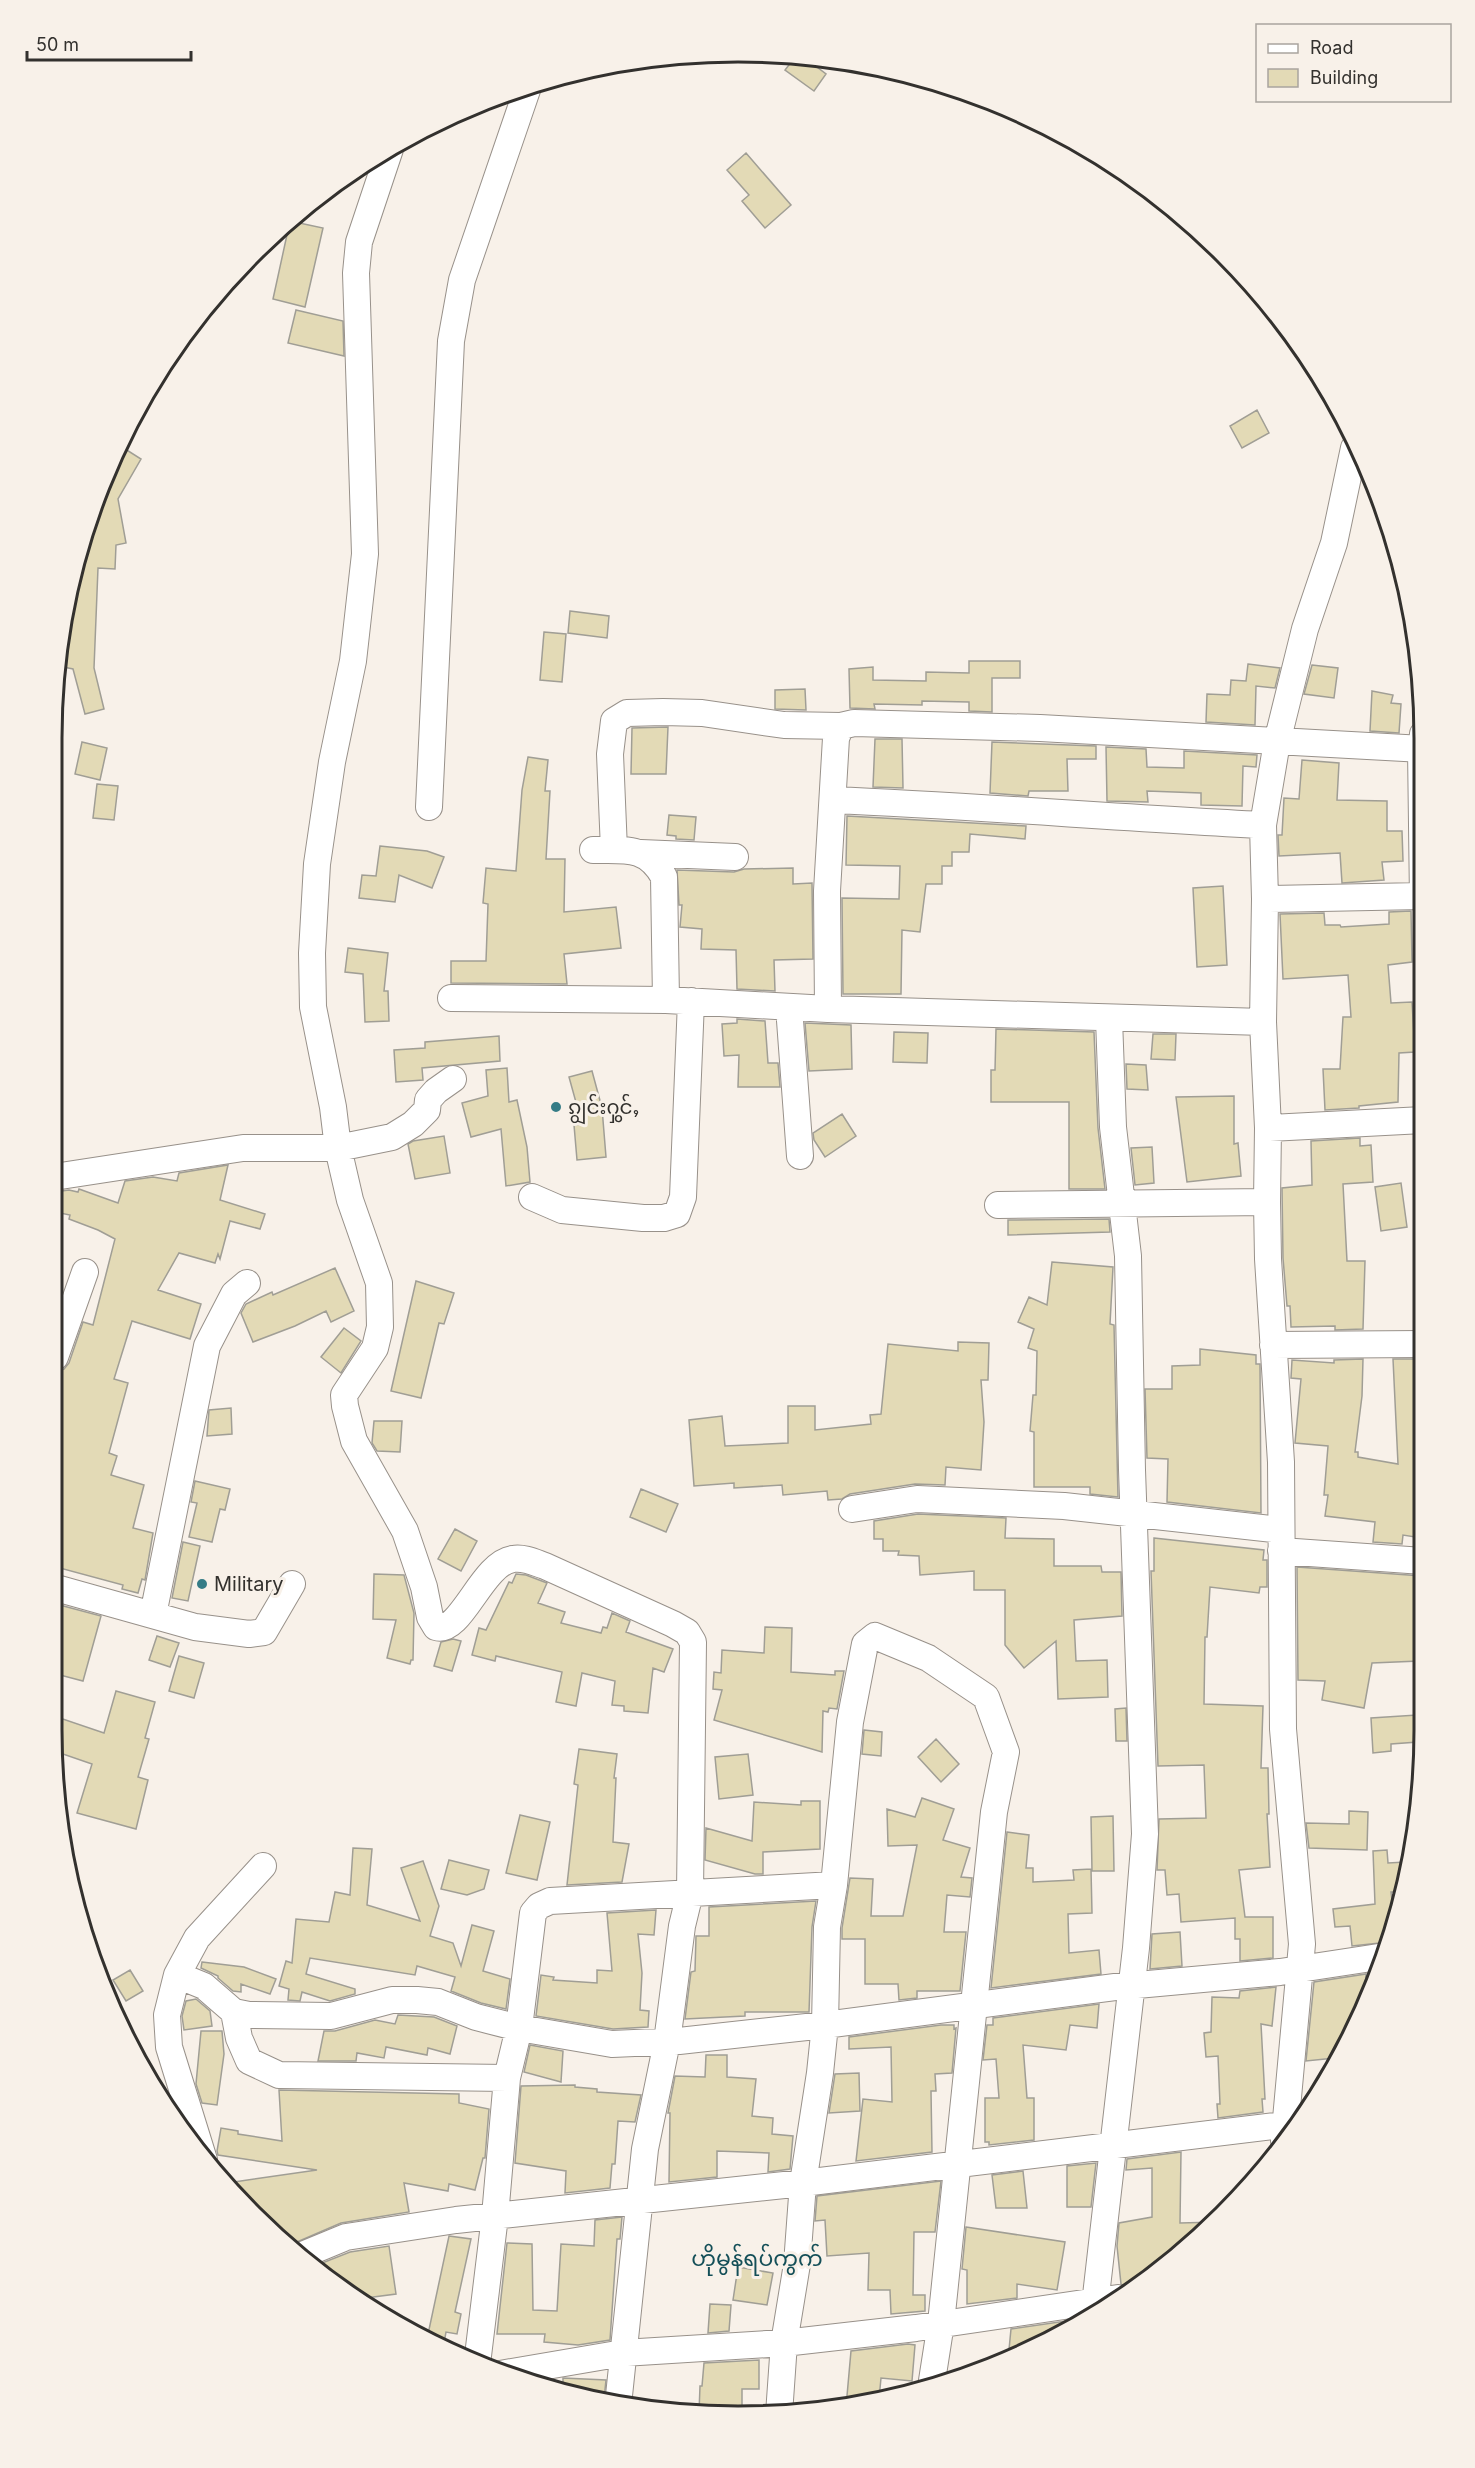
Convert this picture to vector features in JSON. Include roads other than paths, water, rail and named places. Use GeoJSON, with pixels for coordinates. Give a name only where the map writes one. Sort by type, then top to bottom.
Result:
{"type":"FeatureCollection","features":[{"type":"Feature","properties":{"kind":"street"},"geometry":{"type":"LineString","coordinates":[[429,807],[452,342],[462,280],[525,96]]}},
{"type":"Feature","properties":{"kind":"street"},"geometry":{"type":"LineString","coordinates":[[386,160],[359,242],[356,273],[365,554],[353,661],[332,762],[316,864],[313,1007],[333,1107],[338,1148],[350,1200],[379,1283],[380,1327],[375,1348],[344,1395],[345,1406],[354,1441],[405,1531],[424,1587],[432,1623],[441,1629],[454,1623],[482,1583],[501,1564],[513,1558],[546,1566],[687,1632],[693,1642],[690,1893],[682,1926],[667,2042],[645,2149],[619,2396]]}},
{"type":"Feature","properties":{"kind":"street"},"geometry":{"type":"LineString","coordinates":[[1291,2119],[1302,1944],[1283,1729],[1281,1462],[1267,1202],[1268,1128],[1263,1022],[1265,899],[1263,825],[1277,742],[1305,629],[1334,543],[1352,457]]}},
{"type":"Feature","properties":{"kind":"street"},"geometry":{"type":"LineString","coordinates":[[735,857],[604,850],[614,722],[627,713],[702,713],[784,725],[841,726],[854,723],[1040,728],[1277,742],[1414,744]]}},
{"type":"Feature","properties":{"kind":"street"},"geometry":{"type":"LineString","coordinates":[[828,1010],[827,891],[836,738],[841,726]]}},
{"type":"Feature","properties":{"kind":"street"},"geometry":{"type":"LineString","coordinates":[[833,800],[974,806],[1141,819],[1263,825]]}},
{"type":"Feature","properties":{"kind":"street"},"geometry":{"type":"LineString","coordinates":[[532,1197],[562,1210],[643,1218],[664,1218],[677,1214],[682,1197],[678,1000],[664,877],[656,862],[641,853]]}},
{"type":"Feature","properties":{"kind":"street"},"geometry":{"type":"LineString","coordinates":[[1265,899],[1414,898]]}},
{"type":"Feature","properties":{"kind":"street"},"geometry":{"type":"LineString","coordinates":[[451,998],[678,1000],[828,1010],[1263,1022]]}},
{"type":"Feature","properties":{"kind":"street"},"geometry":{"type":"LineString","coordinates":[[789,1007],[800,1156]]}},
{"type":"Feature","properties":{"kind":"street"},"geometry":{"type":"LineString","coordinates":[[1103,2299],[1114,2144],[1132,1986],[1145,1834],[1128,1256],[1113,1127],[1109,1019]]}},
{"type":"Feature","properties":{"kind":"street"},"geometry":{"type":"LineString","coordinates":[[62,1176],[243,1148],[338,1148],[392,1137],[414,1124],[427,1110],[428,1100],[453,1079]]}},
{"type":"Feature","properties":{"kind":"street"},"geometry":{"type":"LineString","coordinates":[[1268,1128],[1414,1120]]}},
{"type":"Feature","properties":{"kind":"street"},"geometry":{"type":"LineString","coordinates":[[998,1205],[1267,1202]]}},
{"type":"Feature","properties":{"kind":"street"},"geometry":{"type":"LineString","coordinates":[[62,1337],[85,1272]]}},
{"type":"Feature","properties":{"kind":"street"},"geometry":{"type":"LineString","coordinates":[[153,1615],[207,1346],[234,1294],[247,1283]]}},
{"type":"Feature","properties":{"kind":"street"},"geometry":{"type":"LineString","coordinates":[[1273,1345],[1414,1344]]}},
{"type":"Feature","properties":{"kind":"street"},"geometry":{"type":"LineString","coordinates":[[852,1509],[917,1499],[1064,1506],[1134,1514],[1281,1540],[1414,1560]]}},
{"type":"Feature","properties":{"kind":"street"},"geometry":{"type":"LineString","coordinates":[[62,1590],[195,1627],[249,1634],[264,1632],[292,1584]]}},
{"type":"Feature","properties":{"kind":"street"},"geometry":{"type":"LineString","coordinates":[[780,2405],[784,2343],[797,2264],[803,2183],[825,2025],[827,1927],[834,1886],[850,1722],[865,1644],[875,1636],[928,1658],[986,1697],[1006,1752],[994,1812],[932,2377]]}},
{"type":"Feature","properties":{"kind":"street"},"geometry":{"type":"LineString","coordinates":[[196,2136],[169,2047],[167,2015],[177,1975],[197,1938],[263,1866]]}},
{"type":"Feature","properties":{"kind":"street"},"geometry":{"type":"LineString","coordinates":[[478,2355],[495,2216],[507,2078],[519,2028],[533,1913],[539,1906],[550,1901],[660,1897],[690,1893],[834,1886]]}},
{"type":"Feature","properties":{"kind":"street"},"geometry":{"type":"LineString","coordinates":[[177,1975],[204,1986],[234,2012],[249,2015],[331,2016],[392,2000],[417,2000],[438,2002],[476,2017],[519,2028],[612,2044],[667,2042],[825,2025],[1132,1986],[1300,1969],[1374,1958]]}},
{"type":"Feature","properties":{"kind":"street"},"geometry":{"type":"LineString","coordinates":[[234,2012],[239,2038],[249,2061],[279,2075],[507,2078]]}},
{"type":"Feature","properties":{"kind":"street"},"geometry":{"type":"LineString","coordinates":[[308,2253],[346,2237],[495,2216],[803,2183],[1114,2144],[1282,2131]]}},
{"type":"Feature","properties":{"kind":"street"},"geometry":{"type":"LineString","coordinates":[[519,2371],[623,2353],[784,2343],[1094,2305]]}},
{"type":"Feature","properties":{"kind":"place","name":"ၵျွင်းႁွင်ႇ"},"geometry":{"type":"Point","coordinates":[556,1107]}},
{"type":"Feature","properties":{"kind":"place","name":"Military"},"geometry":{"type":"Point","coordinates":[202,1584]}},
{"type":"Feature","properties":{"kind":"district","name":"ဟိုမွန်ရပ်ကွက်"},"geometry":{"type":"Point","coordinates":[757,2258]}}]}
